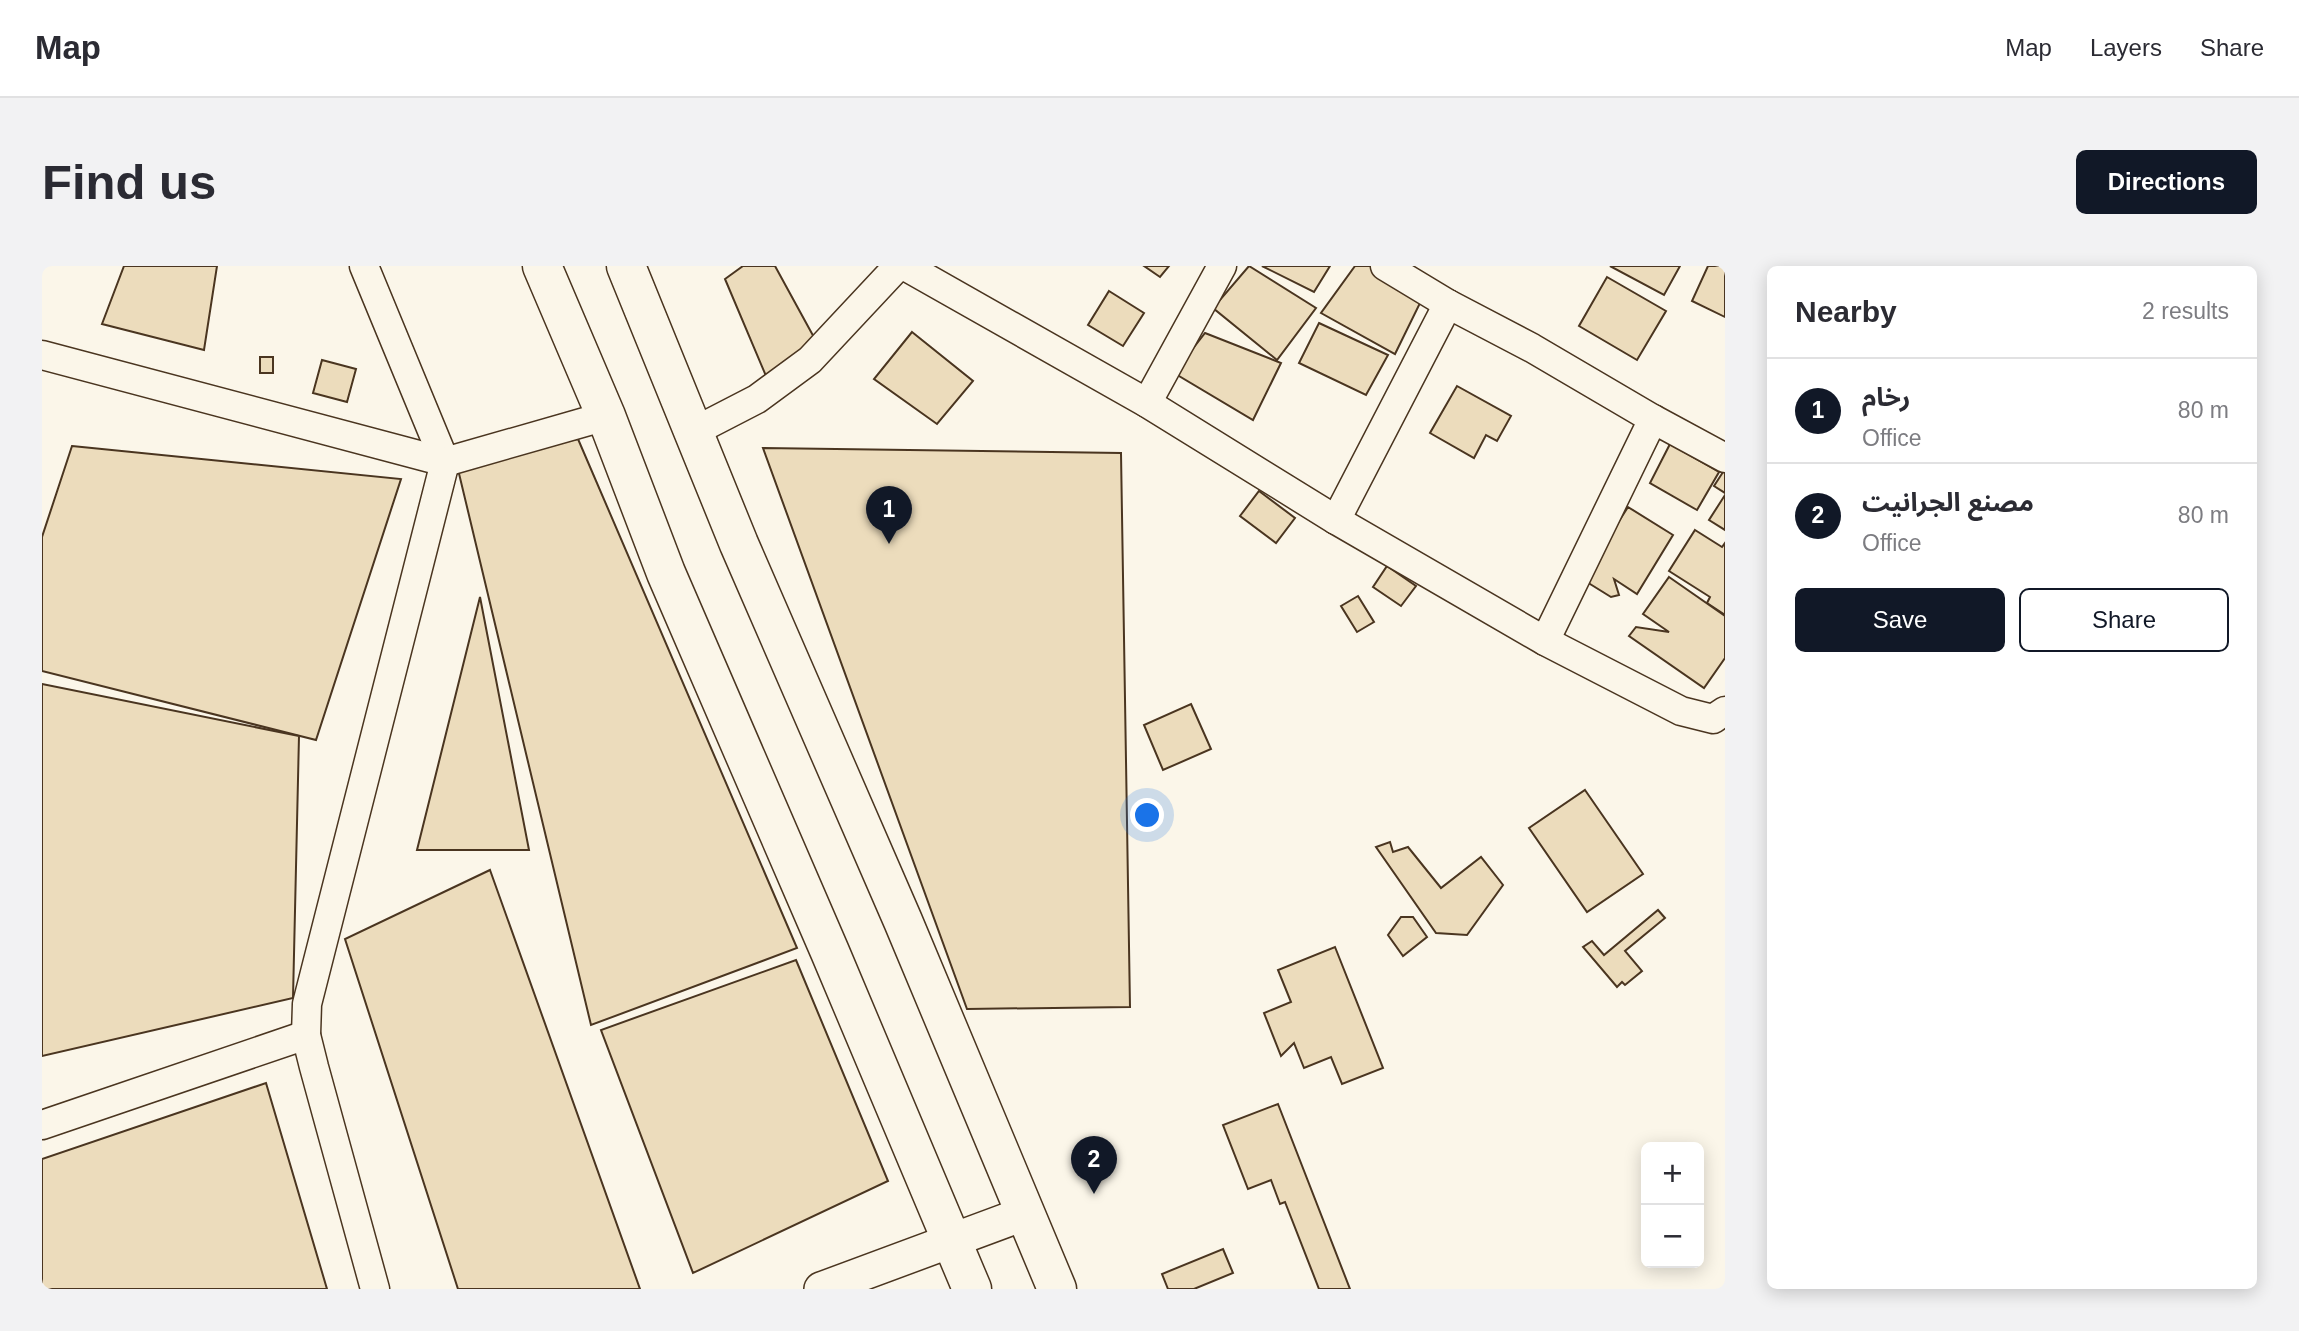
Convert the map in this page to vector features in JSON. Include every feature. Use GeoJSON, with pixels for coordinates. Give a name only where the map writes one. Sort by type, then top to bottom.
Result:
{"type":"FeatureCollection","features":[{"type":"Feature","properties":{"kind":"main road"},"geometry":{"type":"LineString","coordinates":[[542,266],[606,416],[666,573],[972,1289]]}},
{"type":"Feature","properties":{"kind":"main road"},"geometry":{"type":"LineString","coordinates":[[626,266],[739,544],[903,921],[1057,1289]]}},
{"type":"Feature","properties":{"kind":"street"},"geometry":{"type":"LineString","coordinates":[[364,266],[445,462],[307,1004],[306,1035],[375,1289]]}},
{"type":"Feature","properties":{"kind":"street"},"geometry":{"type":"LineString","coordinates":[[695,431],[757,399],[810,360],[898,266]]}},
{"type":"Feature","properties":{"kind":"street"},"geometry":{"type":"LineString","coordinates":[[905,266],[1147,403],[1336,520],[1545,640],[1681,711],[1713,719],[1725,711]]}},
{"type":"Feature","properties":{"kind":"street"},"geometry":{"type":"LineString","coordinates":[[1147,403],[1222,266]]}},
{"type":"Feature","properties":{"kind":"street"},"geometry":{"type":"LineString","coordinates":[[1385,266],[1447,304],[1532,348],[1725,458]]}},
{"type":"Feature","properties":{"kind":"street"},"geometry":{"type":"LineString","coordinates":[[1336,520],[1447,304]]}},
{"type":"Feature","properties":{"kind":"street"},"geometry":{"type":"LineString","coordinates":[[43,358],[445,462],[606,416]]}},
{"type":"Feature","properties":{"kind":"street"},"geometry":{"type":"LineString","coordinates":[[1545,640],[1653,419]]}},
{"type":"Feature","properties":{"kind":"street"},"geometry":{"type":"LineString","coordinates":[[42,1125],[306,1035]]}},
{"type":"Feature","properties":{"kind":"street"},"geometry":{"type":"LineString","coordinates":[[821,1289],[1026,1213]]}},
{"type":"Feature","properties":{"kind":"building"},"geometry":{"type":"Polygon","coordinates":[[[124,266],[217,266],[204,350],[102,324],[124,266]]]}},
{"type":"Feature","properties":{"kind":"building"},"geometry":{"type":"Polygon","coordinates":[[[743,266],[775,266],[816,341],[766,376],[725,279],[743,266]]]}},
{"type":"Feature","properties":{"kind":"building"},"geometry":{"type":"Polygon","coordinates":[[[1144,266],[1169,266],[1160,277],[1144,266]]]}},
{"type":"Feature","properties":{"kind":"building"},"geometry":{"type":"Polygon","coordinates":[[[1249,266],[1316,308],[1277,360],[1213,308],[1249,266]]]}},
{"type":"Feature","properties":{"kind":"building"},"geometry":{"type":"Polygon","coordinates":[[[1262,266],[1330,266],[1314,292],[1262,266]]]}},
{"type":"Feature","properties":{"kind":"building"},"geometry":{"type":"Polygon","coordinates":[[[1355,266],[1370,266],[1423,297],[1395,354],[1321,313],[1355,266]]]}},
{"type":"Feature","properties":{"kind":"building"},"geometry":{"type":"Polygon","coordinates":[[[1610,266],[1680,266],[1664,295],[1610,266]]]}},
{"type":"Feature","properties":{"kind":"building"},"geometry":{"type":"Polygon","coordinates":[[[1708,266],[1725,266],[1725,317],[1692,301],[1708,266]]]}},
{"type":"Feature","properties":{"kind":"building"},"geometry":{"type":"Polygon","coordinates":[[[1607,277],[1666,311],[1637,360],[1579,326],[1607,277]]]}},
{"type":"Feature","properties":{"kind":"building"},"geometry":{"type":"Polygon","coordinates":[[[1109,291],[1144,313],[1123,346],[1088,325],[1109,291]]]}},
{"type":"Feature","properties":{"kind":"building"},"geometry":{"type":"Polygon","coordinates":[[[1319,323],[1388,355],[1366,395],[1299,363],[1319,323]]]}},
{"type":"Feature","properties":{"kind":"building"},"geometry":{"type":"Polygon","coordinates":[[[912,332],[973,381],[937,424],[874,379],[912,332]]]}},
{"type":"Feature","properties":{"kind":"building"},"geometry":{"type":"Polygon","coordinates":[[[1205,333],[1281,363],[1253,420],[1174,373],[1205,333]]]}},
{"type":"Feature","properties":{"kind":"building"},"geometry":{"type":"Polygon","coordinates":[[[260,357],[273,357],[273,373],[260,373],[260,357]]]}},
{"type":"Feature","properties":{"kind":"building"},"geometry":{"type":"Polygon","coordinates":[[[322,360],[356,369],[347,402],[313,393],[322,360]]]}},
{"type":"Feature","properties":{"kind":"building"},"geometry":{"type":"Polygon","coordinates":[[[1457,386],[1511,416],[1497,441],[1486,435],[1474,458],[1430,433],[1457,386]]]}},
{"type":"Feature","properties":{"kind":"building"},"geometry":{"type":"Polygon","coordinates":[[[578,439],[797,948],[591,1025],[456,461],[578,439]]]}},
{"type":"Feature","properties":{"kind":"building"},"geometry":{"type":"Polygon","coordinates":[[[1670,444],[1719,472],[1697,510],[1650,483],[1670,444]]]}},
{"type":"Feature","properties":{"kind":"building"},"geometry":{"type":"Polygon","coordinates":[[[72,446],[401,479],[316,740],[42,671],[42,537],[72,446]]]}},
{"type":"Feature","properties":{"kind":"building"},"geometry":{"type":"Polygon","coordinates":[[[763,448],[1121,453],[1130,1007],[967,1009],[763,448]]]}},
{"type":"Feature","properties":{"kind":"building"},"geometry":{"type":"Polygon","coordinates":[[[1725,469],[1725,493],[1714,486],[1725,469]]]}},
{"type":"Feature","properties":{"kind":"building"},"geometry":{"type":"Polygon","coordinates":[[[1259,491],[1295,518],[1276,543],[1240,516],[1259,491]]]}},
{"type":"Feature","properties":{"kind":"building"},"geometry":{"type":"Polygon","coordinates":[[[1725,495],[1725,530],[1709,520],[1725,495]]]}},
{"type":"Feature","properties":{"kind":"building"},"geometry":{"type":"Polygon","coordinates":[[[1628,507],[1673,535],[1637,594],[1614,579],[1619,595],[1611,597],[1582,579],[1628,507]]]}},
{"type":"Feature","properties":{"kind":"building"},"geometry":{"type":"Polygon","coordinates":[[[1695,530],[1722,547],[1725,543],[1725,615],[1707,603],[1710,597],[1669,571],[1695,530]]]}},
{"type":"Feature","properties":{"kind":"building"},"geometry":{"type":"Polygon","coordinates":[[[1387,566],[1416,586],[1401,606],[1373,587],[1387,566]]]}},
{"type":"Feature","properties":{"kind":"building"},"geometry":{"type":"Polygon","coordinates":[[[1669,577],[1725,616],[1725,658],[1704,688],[1629,636],[1636,627],[1669,632],[1643,614],[1669,577]]]}},
{"type":"Feature","properties":{"kind":"building"},"geometry":{"type":"Polygon","coordinates":[[[1358,596],[1374,622],[1357,632],[1341,606],[1358,596]]]}},
{"type":"Feature","properties":{"kind":"building"},"geometry":{"type":"Polygon","coordinates":[[[480,597],[529,850],[417,850],[480,597]]]}},
{"type":"Feature","properties":{"kind":"building"},"geometry":{"type":"Polygon","coordinates":[[[42,684],[299,736],[293,998],[42,1056],[42,684]]]}},
{"type":"Feature","properties":{"kind":"building"},"geometry":{"type":"Polygon","coordinates":[[[1191,704],[1211,749],[1163,770],[1144,725],[1191,704]]]}},
{"type":"Feature","properties":{"kind":"building"},"geometry":{"type":"Polygon","coordinates":[[[1585,790],[1643,874],[1587,912],[1529,828],[1585,790]]]}},
{"type":"Feature","properties":{"kind":"building"},"geometry":{"type":"Polygon","coordinates":[[[1390,842],[1393,852],[1408,847],[1441,888],[1481,857],[1503,885],[1467,935],[1436,933],[1376,847],[1390,842]]]}},
{"type":"Feature","properties":{"kind":"building"},"geometry":{"type":"Polygon","coordinates":[[[490,870],[640,1289],[458,1289],[345,939],[490,870]]]}},
{"type":"Feature","properties":{"kind":"building"},"geometry":{"type":"Polygon","coordinates":[[[1658,910],[1665,918],[1625,951],[1642,971],[1625,985],[1622,982],[1617,987],[1583,947],[1592,941],[1604,955],[1658,910]]]}},
{"type":"Feature","properties":{"kind":"building"},"geometry":{"type":"Polygon","coordinates":[[[1401,917],[1413,917],[1427,937],[1403,956],[1388,935],[1401,917]]]}},
{"type":"Feature","properties":{"kind":"building"},"geometry":{"type":"Polygon","coordinates":[[[1335,947],[1383,1068],[1342,1084],[1331,1057],[1304,1068],[1294,1043],[1281,1056],[1264,1013],[1291,1002],[1278,970],[1335,947]]]}},
{"type":"Feature","properties":{"kind":"building"},"geometry":{"type":"Polygon","coordinates":[[[796,960],[888,1181],[693,1273],[601,1030],[796,960]]]}},
{"type":"Feature","properties":{"kind":"building"},"geometry":{"type":"Polygon","coordinates":[[[266,1083],[327,1289],[42,1289],[42,1159],[266,1083]]]}},
{"type":"Feature","properties":{"kind":"building"},"geometry":{"type":"Polygon","coordinates":[[[1278,1104],[1350,1289],[1319,1289],[1285,1202],[1280,1204],[1271,1180],[1248,1189],[1223,1125],[1278,1104]]]}},
{"type":"Feature","properties":{"kind":"building"},"geometry":{"type":"Polygon","coordinates":[[[1223,1249],[1233,1273],[1194,1289],[1168,1289],[1162,1274],[1223,1249]]]}},
{"type":"Feature","properties":{"kind":"place","name":"رخام"},"geometry":{"type":"Point","coordinates":[889,544]}},
{"type":"Feature","properties":{"kind":"place","name":"مصنع الجرانيت"},"geometry":{"type":"Point","coordinates":[1094,1194]}}]}
